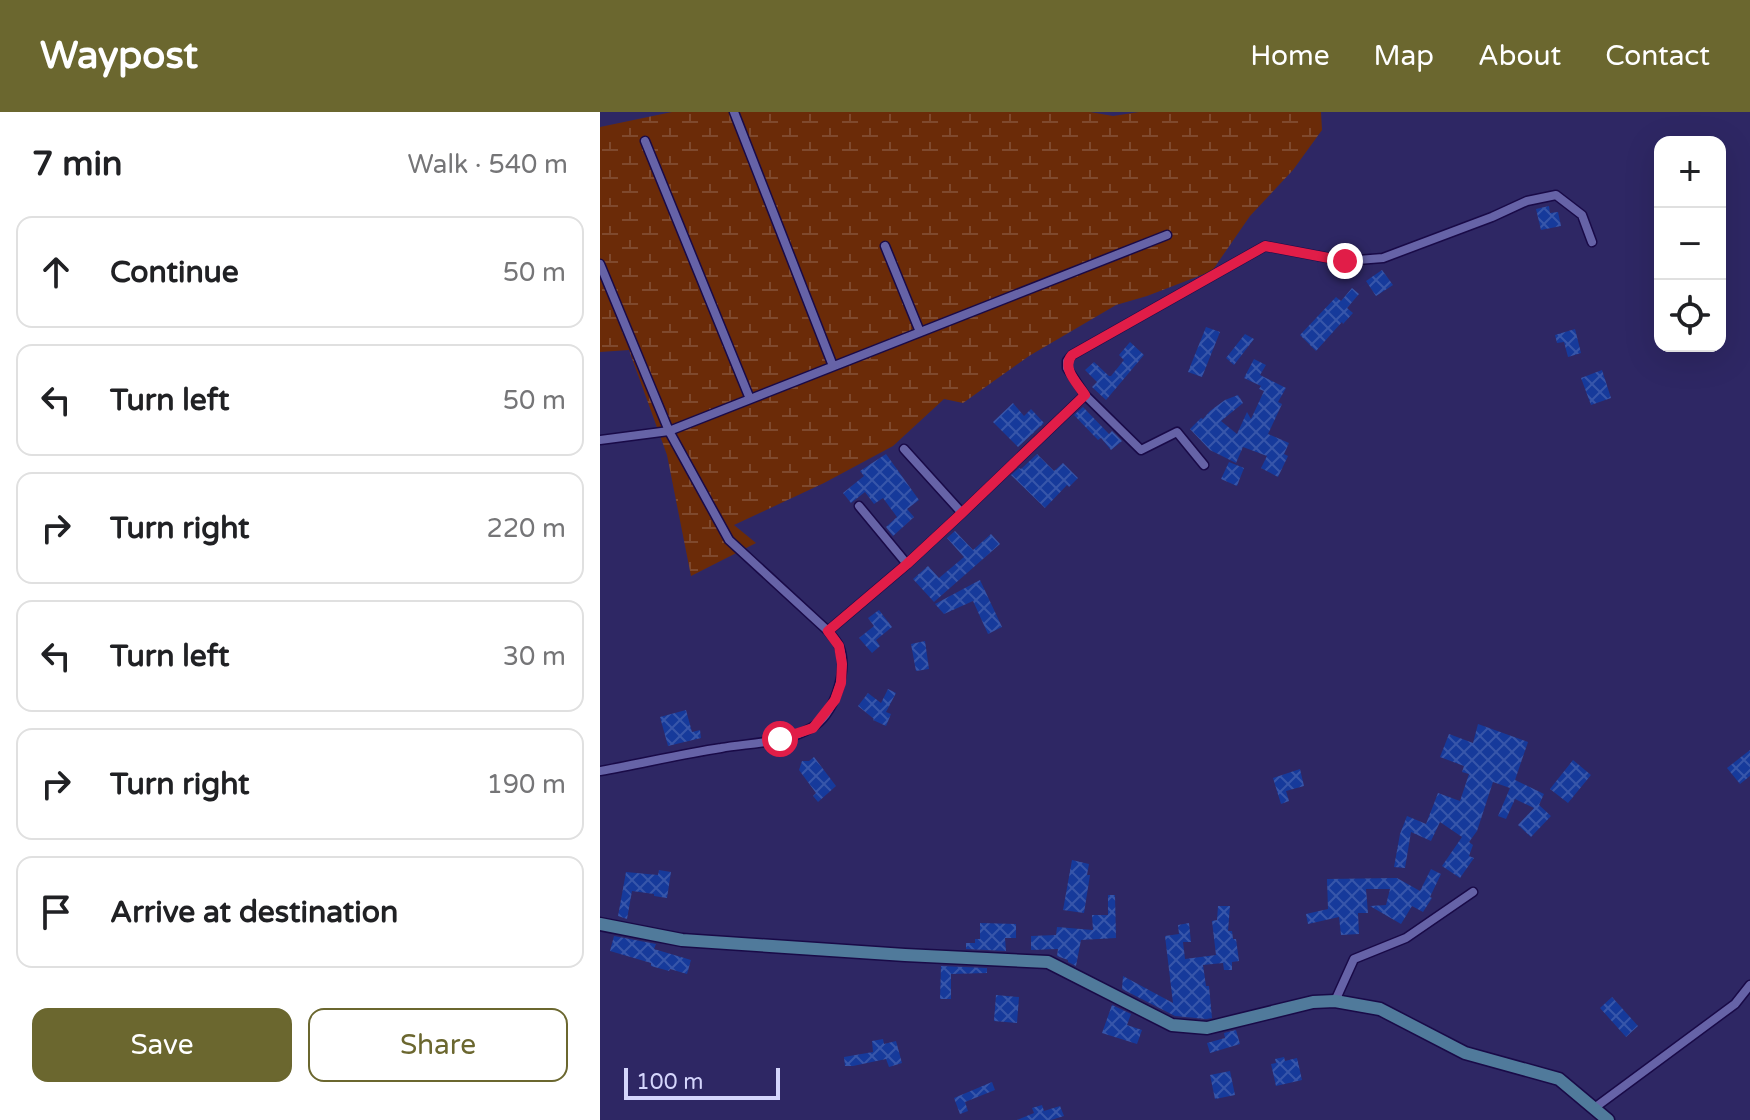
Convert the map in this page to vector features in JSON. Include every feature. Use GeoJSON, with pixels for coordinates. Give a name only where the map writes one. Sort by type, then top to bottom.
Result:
{"type":"FeatureCollection","features":[{"type":"Feature","properties":{"kind":"street"},"geometry":{"type":"LineString","coordinates":[[734,112],[833,366]]}},
{"type":"Feature","properties":{"kind":"street"},"geometry":{"type":"LineString","coordinates":[[645,141],[750,399]]}},
{"type":"Feature","properties":{"kind":"street"},"geometry":{"type":"LineString","coordinates":[[1204,465],[1177,432],[1141,450],[1085,395],[1067,368],[1067,361],[1072,355],[1265,246],[1345,261],[1383,258],[1527,201],[1556,195],[1582,215],[1592,242]]}},
{"type":"Feature","properties":{"kind":"street"},"geometry":{"type":"LineString","coordinates":[[600,440],[669,431],[1167,235]]}},
{"type":"Feature","properties":{"kind":"street"},"geometry":{"type":"LineString","coordinates":[[885,246],[920,332]]}},
{"type":"Feature","properties":{"kind":"street"},"geometry":{"type":"LineString","coordinates":[[600,264],[669,431],[729,540],[828,631],[839,646],[842,664],[841,683],[835,700],[813,728],[780,739],[600,771]]}},
{"type":"Feature","properties":{"kind":"street"},"geometry":{"type":"LineString","coordinates":[[828,631],[907,564],[1085,395]]}},
{"type":"Feature","properties":{"kind":"street"},"geometry":{"type":"LineString","coordinates":[[904,449],[962,513]]}},
{"type":"Feature","properties":{"kind":"street"},"geometry":{"type":"LineString","coordinates":[[859,506],[907,564]]}},
{"type":"Feature","properties":{"kind":"street"},"geometry":{"type":"LineString","coordinates":[[1335,1001],[1354,959],[1406,938],[1473,892]]}},
{"type":"Feature","properties":{"kind":"street"},"geometry":{"type":"LineString","coordinates":[[600,924],[682,940],[1048,962],[1172,1025],[1207,1028],[1313,1002],[1335,1001],[1380,1009],[1465,1053],[1559,1079],[1608,1120]]}},
{"type":"Feature","properties":{"kind":"street"},"geometry":{"type":"LineString","coordinates":[[1593,1109],[1735,1004],[1750,985]]}},
{"type":"Feature","properties":{"kind":"green space"},"geometry":{"type":"Polygon","coordinates":[[[672,112],[1090,112],[1113,116],[1139,112],[1321,112],[1322,130],[1293,170],[1250,216],[1212,271],[1116,305],[1029,356],[963,403],[944,399],[893,446],[824,483],[734,525],[756,543],[691,576],[667,455],[629,350],[600,352],[600,127],[672,112]]]}},
{"type":"Feature","properties":{"kind":"building"},"geometry":{"type":"Polygon","coordinates":[[[1549,206],[1550,213],[1558,212],[1561,226],[1541,230],[1536,209],[1549,206]]]}},
{"type":"Feature","properties":{"kind":"building"},"geometry":{"type":"Polygon","coordinates":[[[1382,270],[1393,285],[1376,296],[1366,281],[1382,270]]]}},
{"type":"Feature","properties":{"kind":"building"},"geometry":{"type":"Polygon","coordinates":[[[1352,288],[1359,294],[1347,308],[1353,313],[1316,351],[1300,335],[1336,297],[1341,301],[1352,288]]]}},
{"type":"Feature","properties":{"kind":"building"},"geometry":{"type":"Polygon","coordinates":[[[1206,327],[1220,332],[1202,377],[1188,372],[1206,327]]]}},
{"type":"Feature","properties":{"kind":"building"},"geometry":{"type":"Polygon","coordinates":[[[1575,329],[1581,353],[1568,357],[1564,342],[1557,343],[1555,335],[1575,329]]]}},
{"type":"Feature","properties":{"kind":"building"},"geometry":{"type":"Polygon","coordinates":[[[1245,334],[1254,339],[1234,365],[1226,358],[1245,334]]]}},
{"type":"Feature","properties":{"kind":"building"},"geometry":{"type":"Polygon","coordinates":[[[1130,342],[1144,355],[1106,400],[1092,387],[1097,382],[1085,370],[1094,362],[1111,376],[1124,360],[1119,355],[1130,342]]]}},
{"type":"Feature","properties":{"kind":"building"},"geometry":{"type":"Polygon","coordinates":[[[1254,359],[1266,365],[1260,375],[1286,388],[1268,434],[1289,443],[1284,454],[1288,456],[1278,477],[1261,468],[1267,456],[1243,447],[1236,463],[1210,450],[1190,429],[1225,400],[1238,395],[1243,403],[1221,421],[1237,434],[1247,412],[1251,419],[1264,391],[1259,389],[1261,386],[1244,378],[1254,359]]]}},
{"type":"Feature","properties":{"kind":"building"},"geometry":{"type":"Polygon","coordinates":[[[1602,370],[1611,398],[1591,405],[1581,378],[1602,370]]]}},
{"type":"Feature","properties":{"kind":"building"},"geometry":{"type":"Polygon","coordinates":[[[1013,403],[1024,416],[1031,409],[1044,423],[1018,447],[993,422],[1013,403]]]}},
{"type":"Feature","properties":{"kind":"building"},"geometry":{"type":"Polygon","coordinates":[[[1083,407],[1109,434],[1112,431],[1122,441],[1111,450],[1101,438],[1098,440],[1074,415],[1083,407]]]}},
{"type":"Feature","properties":{"kind":"building"},"geometry":{"type":"Polygon","coordinates":[[[886,454],[919,500],[907,509],[914,517],[893,536],[886,527],[897,517],[883,498],[874,504],[865,492],[851,503],[843,493],[864,476],[860,471],[886,454]]]}},
{"type":"Feature","properties":{"kind":"building"},"geometry":{"type":"Polygon","coordinates":[[[1037,454],[1054,471],[1063,463],[1078,478],[1045,508],[1011,475],[1037,454]]]}},
{"type":"Feature","properties":{"kind":"building"},"geometry":{"type":"Polygon","coordinates":[[[1229,462],[1244,468],[1237,486],[1221,479],[1229,462]]]}},
{"type":"Feature","properties":{"kind":"building"},"geometry":{"type":"Polygon","coordinates":[[[955,531],[973,550],[991,534],[1000,544],[934,602],[913,579],[928,566],[939,578],[964,557],[947,538],[955,531]]]}},
{"type":"Feature","properties":{"kind":"building"},"geometry":{"type":"Polygon","coordinates":[[[980,580],[1002,627],[988,634],[973,601],[944,614],[935,604],[980,580]]]}},
{"type":"Feature","properties":{"kind":"building"},"geometry":{"type":"Polygon","coordinates":[[[879,610],[892,627],[876,640],[880,646],[872,653],[859,638],[874,626],[868,618],[879,610]]]}},
{"type":"Feature","properties":{"kind":"building"},"geometry":{"type":"Polygon","coordinates":[[[925,641],[929,669],[916,671],[911,644],[925,641]]]}},
{"type":"Feature","properties":{"kind":"building"},"geometry":{"type":"Polygon","coordinates":[[[888,689],[896,693],[886,712],[891,714],[886,726],[873,720],[858,706],[868,693],[881,703],[888,689]]]}},
{"type":"Feature","properties":{"kind":"building"},"geometry":{"type":"Polygon","coordinates":[[[686,710],[692,732],[700,730],[701,738],[668,746],[660,717],[686,710]]]}},
{"type":"Feature","properties":{"kind":"building"},"geometry":{"type":"Polygon","coordinates":[[[1478,724],[1528,742],[1515,780],[1544,794],[1539,805],[1551,816],[1531,837],[1518,825],[1534,808],[1515,799],[1506,819],[1498,816],[1510,788],[1493,782],[1477,831],[1469,842],[1473,845],[1469,856],[1474,858],[1460,878],[1442,866],[1462,837],[1440,822],[1431,841],[1411,832],[1405,868],[1394,867],[1407,816],[1426,824],[1438,793],[1460,801],[1469,774],[1462,772],[1464,766],[1440,757],[1449,734],[1473,743],[1478,724]]]}},
{"type":"Feature","properties":{"kind":"building"},"geometry":{"type":"Polygon","coordinates":[[[1750,750],[1750,776],[1740,784],[1727,768],[1750,750]]]}},
{"type":"Feature","properties":{"kind":"building"},"geometry":{"type":"Polygon","coordinates":[[[814,757],[836,786],[818,802],[813,796],[816,793],[799,770],[802,761],[814,757]]]}},
{"type":"Feature","properties":{"kind":"building"},"geometry":{"type":"Polygon","coordinates":[[[1573,760],[1591,775],[1568,803],[1550,789],[1573,760]]]}},
{"type":"Feature","properties":{"kind":"building"},"geometry":{"type":"Polygon","coordinates":[[[1300,769],[1304,786],[1286,791],[1289,801],[1281,804],[1273,778],[1300,769]]]}},
{"type":"Feature","properties":{"kind":"building"},"geometry":{"type":"Polygon","coordinates":[[[1072,860],[1089,864],[1084,913],[1063,910],[1072,860]]]}},
{"type":"Feature","properties":{"kind":"building"},"geometry":{"type":"Polygon","coordinates":[[[1431,869],[1441,874],[1432,898],[1423,912],[1412,906],[1401,924],[1370,906],[1386,905],[1390,889],[1366,889],[1368,913],[1358,913],[1359,934],[1341,935],[1339,917],[1308,924],[1306,914],[1328,909],[1327,879],[1397,878],[1420,891],[1431,869]]]}},
{"type":"Feature","properties":{"kind":"building"},"geometry":{"type":"Polygon","coordinates":[[[659,870],[671,872],[667,898],[632,891],[627,919],[618,916],[626,872],[658,875],[659,870]]]}},
{"type":"Feature","properties":{"kind":"building"},"geometry":{"type":"Polygon","coordinates":[[[1108,895],[1115,895],[1116,938],[1081,940],[1076,966],[1057,956],[1058,949],[1031,950],[1031,936],[1056,935],[1057,927],[1093,930],[1092,915],[1108,915],[1108,895]]]}},
{"type":"Feature","properties":{"kind":"building"},"geometry":{"type":"Polygon","coordinates":[[[1218,906],[1230,906],[1228,931],[1232,931],[1233,939],[1236,939],[1239,961],[1232,962],[1232,970],[1224,970],[1223,963],[1203,965],[1212,1018],[1175,1016],[1122,989],[1123,976],[1173,1003],[1165,936],[1179,934],[1178,925],[1189,923],[1191,942],[1183,942],[1185,959],[1216,955],[1212,921],[1217,920],[1218,906]]]}},
{"type":"Feature","properties":{"kind":"building"},"geometry":{"type":"Polygon","coordinates":[[[980,923],[1016,924],[1016,938],[1005,938],[1006,951],[966,949],[966,943],[975,943],[975,939],[980,939],[980,923]]]}},
{"type":"Feature","properties":{"kind":"building"},"geometry":{"type":"Polygon","coordinates":[[[614,936],[656,944],[654,949],[691,960],[687,974],[651,966],[651,963],[610,951],[614,936]]]}},
{"type":"Feature","properties":{"kind":"building"},"geometry":{"type":"Polygon","coordinates":[[[941,966],[987,968],[987,973],[951,974],[951,999],[940,999],[941,966]]]}},
{"type":"Feature","properties":{"kind":"building"},"geometry":{"type":"Polygon","coordinates":[[[996,995],[1019,997],[1017,1023],[994,1021],[996,995]]]}},
{"type":"Feature","properties":{"kind":"building"},"geometry":{"type":"Polygon","coordinates":[[[1612,997],[1638,1026],[1626,1037],[1600,1008],[1612,997]]]}},
{"type":"Feature","properties":{"kind":"building"},"geometry":{"type":"Polygon","coordinates":[[[1112,1005],[1131,1014],[1127,1025],[1142,1030],[1137,1044],[1102,1033],[1112,1005]]]}},
{"type":"Feature","properties":{"kind":"building"},"geometry":{"type":"Polygon","coordinates":[[[1236,1030],[1240,1044],[1210,1053],[1207,1043],[1225,1038],[1224,1033],[1236,1030]]]}},
{"type":"Feature","properties":{"kind":"building"},"geometry":{"type":"Polygon","coordinates":[[[883,1039],[884,1044],[896,1041],[902,1063],[889,1067],[886,1059],[845,1066],[844,1057],[873,1052],[872,1041],[883,1039]]]}},
{"type":"Feature","properties":{"kind":"building"},"geometry":{"type":"Polygon","coordinates":[[[1284,1057],[1285,1061],[1297,1058],[1302,1080],[1276,1086],[1271,1064],[1276,1063],[1275,1059],[1284,1057]]]}},
{"type":"Feature","properties":{"kind":"building"},"geometry":{"type":"Polygon","coordinates":[[[1230,1071],[1235,1095],[1215,1099],[1210,1075],[1230,1071]]]}},
{"type":"Feature","properties":{"kind":"building"},"geometry":{"type":"Polygon","coordinates":[[[992,1082],[995,1090],[965,1102],[968,1111],[960,1114],[954,1098],[992,1082]]]}},
{"type":"Feature","properties":{"kind":"building"},"geometry":{"type":"Polygon","coordinates":[[[1042,1105],[1044,1111],[1060,1106],[1064,1116],[1051,1120],[1017,1120],[1034,1113],[1032,1108],[1042,1105]]]}},
{"type":"Feature","properties":{"kind":"route"},"geometry":{"type":"LineString","coordinates":[[780,739],[813,728],[835,700],[841,683],[842,664],[839,646],[828,631],[907,564],[1085,395],[1067,368],[1067,361],[1072,355],[1265,246],[1345,261]]}}]}
